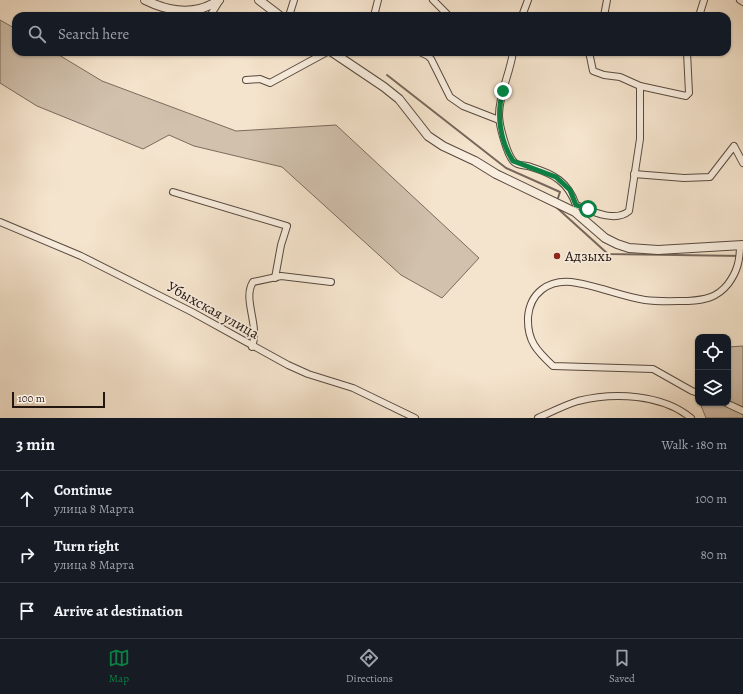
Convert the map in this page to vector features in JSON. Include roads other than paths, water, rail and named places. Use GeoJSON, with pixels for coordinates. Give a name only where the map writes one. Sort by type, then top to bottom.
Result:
{"type":"FeatureCollection","features":[{"type":"Feature","properties":{"kind":"street"},"geometry":{"type":"LineString","coordinates":[[145,0],[175,10],[188,12],[201,10],[219,0]]}},
{"type":"Feature","properties":{"kind":"street"},"geometry":{"type":"LineString","coordinates":[[212,12],[219,0]]}},
{"type":"Feature","properties":{"kind":"street"},"geometry":{"type":"LineString","coordinates":[[259,0],[275,12]]}},
{"type":"Feature","properties":{"kind":"street"},"geometry":{"type":"LineString","coordinates":[[290,12],[294,0]]}},
{"type":"Feature","properties":{"kind":"street"},"geometry":{"type":"LineString","coordinates":[[375,12],[378,0]]}},
{"type":"Feature","properties":{"kind":"street"},"geometry":{"type":"LineString","coordinates":[[433,0],[445,12]]}},
{"type":"Feature","properties":{"kind":"street"},"geometry":{"type":"LineString","coordinates":[[524,12],[528,0]]}},
{"type":"Feature","properties":{"kind":"street"},"geometry":{"type":"LineString","coordinates":[[605,12],[607,0]]}},
{"type":"Feature","properties":{"kind":"street"},"geometry":{"type":"LineString","coordinates":[[700,12],[704,0]]}},
{"type":"Feature","properties":{"kind":"street"},"geometry":{"type":"LineString","coordinates":[[246,80],[260,80],[270,84],[320,56]]}},
{"type":"Feature","properties":{"kind":"street"},"geometry":{"type":"LineString","coordinates":[[338,56],[389,91],[399,100],[420,128],[438,142],[475,161],[496,174],[574,212],[605,238],[617,244],[629,248],[658,250],[741,245],[736,274],[724,289],[714,296],[702,300],[645,300],[571,282],[548,284],[533,298],[528,317],[529,334],[536,350],[553,366],[653,369],[695,392]]}},
{"type":"Feature","properties":{"kind":"street"},"geometry":{"type":"LineString","coordinates":[[426,56],[431,59],[450,97],[463,106],[499,120]]}},
{"type":"Feature","properties":{"kind":"street"},"geometry":{"type":"LineString","coordinates":[[512,56],[511,69],[500,105],[499,120],[513,161],[556,177],[570,190],[576,205],[605,215],[624,215],[629,211],[640,139],[640,86]]}},
{"type":"Feature","properties":{"kind":"street"},"geometry":{"type":"LineString","coordinates":[[590,56],[593,71],[620,78],[640,86],[686,96],[689,93],[687,56]]}},
{"type":"Feature","properties":{"kind":"street"},"geometry":{"type":"LineString","coordinates":[[634,174],[684,178],[710,176],[734,146],[743,163]]}},
{"type":"Feature","properties":{"kind":"street"},"geometry":{"type":"LineString","coordinates":[[173,192],[287,226],[278,259],[275,278]]}},
{"type":"Feature","properties":{"kind":"street","name":"Убыхская улица"},"geometry":{"type":"LineString","coordinates":[[0,222],[81,256],[192,312],[252,346],[308,374],[353,388],[415,418]]}},
{"type":"Feature","properties":{"kind":"street"},"geometry":{"type":"LineString","coordinates":[[252,346],[255,328],[249,293],[253,282],[281,276],[331,282]]}},
{"type":"Feature","properties":{"kind":"street"},"geometry":{"type":"LineString","coordinates":[[538,418],[578,401],[612,396],[632,397],[657,402],[681,410],[691,418]]}},
{"type":"Feature","properties":{"kind":"street"},"geometry":{"type":"LineString","coordinates":[[731,406],[743,412]]}},
{"type":"Feature","properties":{"kind":"waterway"},"geometry":{"type":"LineString","coordinates":[[387,75],[506,168],[560,192],[557,201]]}},
{"type":"Feature","properties":{"kind":"waterway"},"geometry":{"type":"LineString","coordinates":[[555,206],[608,254],[743,256]]}},
{"type":"Feature","properties":{"kind":"place","name":"Адзыхь"},"geometry":{"type":"Point","coordinates":[557,256]}}]}
